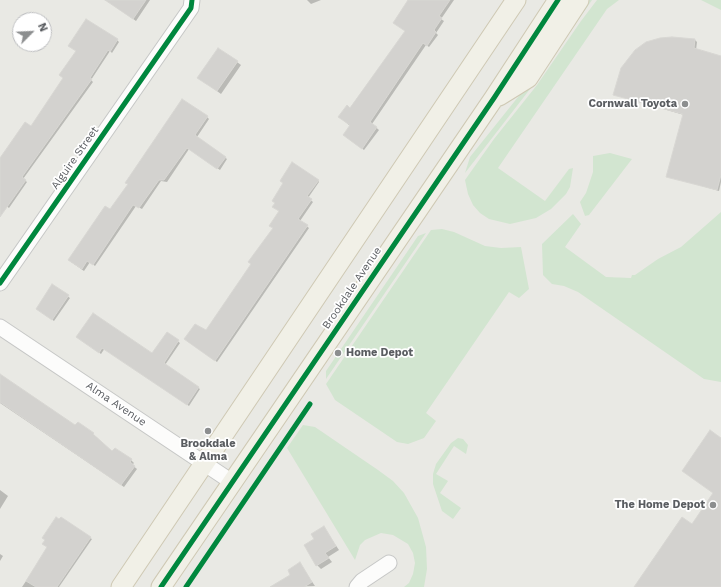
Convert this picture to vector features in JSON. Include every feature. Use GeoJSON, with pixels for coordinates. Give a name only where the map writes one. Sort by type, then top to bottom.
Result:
{"type":"FeatureCollection","features":[{"type":"Feature","properties":{"kind":"main road"},"geometry":{"type":"LineString","coordinates":[[121,587],[516,0]]}},
{"type":"Feature","properties":{"kind":"main road","name":"Brookdale Avenue"},"geometry":{"type":"LineString","coordinates":[[161,587],[494,98],[558,0]]}},
{"type":"Feature","properties":{"kind":"main road"},"geometry":{"type":"LineString","coordinates":[[494,98],[528,78],[579,0]]}},
{"type":"Feature","properties":{"kind":"street","name":"Alguire Street"},"geometry":{"type":"LineString","coordinates":[[0,283],[191,8],[192,0]]}},
{"type":"Feature","properties":{"kind":"street","name":"Alma Avenue"},"geometry":{"type":"LineString","coordinates":[[0,327],[232,482]]}},
{"type":"Feature","properties":{"kind":"street"},"geometry":{"type":"LineString","coordinates":[[357,587],[362,581],[390,564]]}},
{"type":"Feature","properties":{"kind":"green space"},"geometry":{"type":"Polygon","coordinates":[[[587,0],[592,0],[537,80],[465,173],[470,157],[522,92],[587,0]]]}},
{"type":"Feature","properties":{"kind":"green space"},"geometry":{"type":"Polygon","coordinates":[[[597,0],[619,0],[607,9],[498,168],[545,201],[569,169],[573,168],[570,187],[566,194],[551,209],[536,218],[510,224],[489,219],[480,213],[473,205],[468,194],[465,180],[494,139],[537,85],[597,0]]]}},
{"type":"Feature","properties":{"kind":"green space"},"geometry":{"type":"Polygon","coordinates":[[[701,0],[721,0],[721,10],[701,0]]]}},
{"type":"Feature","properties":{"kind":"green space"},"geometry":{"type":"Polygon","coordinates":[[[610,153],[632,159],[589,215],[585,216],[580,202],[586,193],[593,172],[593,156],[610,153]]]}},
{"type":"Feature","properties":{"kind":"green space"},"geometry":{"type":"Polygon","coordinates":[[[721,212],[721,382],[704,379],[578,292],[564,286],[552,284],[543,275],[542,244],[573,214],[581,224],[565,247],[606,277],[631,278],[632,275],[635,275],[658,259],[681,247],[721,212]]]}},
{"type":"Feature","properties":{"kind":"green space"},"geometry":{"type":"Polygon","coordinates":[[[442,229],[454,232],[485,246],[501,248],[521,247],[529,289],[519,298],[509,292],[426,413],[436,421],[424,438],[408,444],[397,442],[335,400],[326,384],[431,230],[442,229]]]}},
{"type":"Feature","properties":{"kind":"green space"},"geometry":{"type":"Polygon","coordinates":[[[426,233],[326,379],[326,371],[418,236],[426,233]]]}},
{"type":"Feature","properties":{"kind":"green space"},"geometry":{"type":"Polygon","coordinates":[[[303,425],[315,427],[393,481],[404,493],[418,518],[426,547],[427,569],[424,587],[404,587],[409,583],[413,574],[415,563],[413,553],[408,544],[393,535],[381,533],[365,540],[360,545],[355,560],[287,448],[303,425]]]}},
{"type":"Feature","properties":{"kind":"green space"},"geometry":{"type":"Polygon","coordinates":[[[458,438],[463,439],[468,445],[466,454],[454,446],[436,474],[448,481],[440,493],[461,508],[453,519],[442,511],[433,484],[433,474],[436,464],[451,443],[458,438]]]}},
{"type":"Feature","properties":{"kind":"building"},"geometry":{"type":"Polygon","coordinates":[[[105,0],[146,0],[133,19],[105,0]]]}},
{"type":"Feature","properties":{"kind":"building"},"geometry":{"type":"Polygon","coordinates":[[[408,0],[450,0],[439,16],[442,18],[434,30],[436,32],[427,46],[423,43],[370,122],[377,127],[362,149],[343,135],[350,125],[338,117],[347,105],[350,108],[405,31],[393,23],[408,0]]]}},
{"type":"Feature","properties":{"kind":"building"},"geometry":{"type":"Polygon","coordinates":[[[86,19],[118,39],[110,52],[108,50],[90,78],[92,79],[22,177],[26,180],[0,217],[0,158],[25,122],[31,126],[63,78],[59,75],[76,51],[68,46],[86,19]]]}},
{"type":"Feature","properties":{"kind":"building","name":"Cornwall Toyota"},"geometry":{"type":"Polygon","coordinates":[[[672,37],[695,39],[694,48],[721,56],[721,175],[717,190],[666,177],[683,114],[613,95],[621,68],[635,50],[646,42],[660,38],[672,37]]]}},
{"type":"Feature","properties":{"kind":"building"},"geometry":{"type":"Polygon","coordinates":[[[218,48],[238,61],[217,91],[197,78],[218,48]]]}},
{"type":"Feature","properties":{"kind":"building"},"geometry":{"type":"Polygon","coordinates":[[[182,99],[208,116],[195,135],[226,157],[217,169],[187,148],[164,180],[159,180],[139,208],[133,205],[93,265],[87,261],[82,269],[68,260],[105,206],[110,209],[128,184],[125,183],[182,99]]]}},
{"type":"Feature","properties":{"kind":"building"},"geometry":{"type":"Polygon","coordinates":[[[292,162],[319,180],[307,196],[312,199],[298,219],[308,225],[215,361],[184,339],[195,324],[206,330],[251,264],[248,262],[273,228],[269,226],[279,211],[272,207],[275,203],[272,201],[283,183],[280,181],[292,162]]]}},
{"type":"Feature","properties":{"kind":"building"},"geometry":{"type":"Polygon","coordinates":[[[52,284],[69,295],[52,320],[36,309],[52,284]]]}},
{"type":"Feature","properties":{"kind":"building"},"geometry":{"type":"Polygon","coordinates":[[[93,313],[152,353],[167,332],[179,340],[164,363],[199,387],[187,405],[102,348],[99,353],[76,337],[93,313]]]}},
{"type":"Feature","properties":{"kind":"building"},"geometry":{"type":"Polygon","coordinates":[[[0,374],[75,425],[78,422],[94,433],[93,434],[112,451],[115,448],[132,459],[130,462],[135,466],[121,485],[0,402],[0,374]]]}},
{"type":"Feature","properties":{"kind":"building","name":"The Home Depot"},"geometry":{"type":"Polygon","coordinates":[[[710,430],[721,438],[721,587],[634,587],[682,517],[692,524],[713,493],[682,471],[710,430]]]}},
{"type":"Feature","properties":{"kind":"building"},"geometry":{"type":"Polygon","coordinates":[[[56,517],[59,519],[61,517],[91,537],[57,587],[36,587],[26,581],[47,547],[42,544],[45,540],[42,538],[56,517]]]}},
{"type":"Feature","properties":{"kind":"building"},"geometry":{"type":"Polygon","coordinates":[[[324,526],[336,546],[325,553],[329,558],[316,566],[304,545],[314,539],[311,534],[324,526]]]}},
{"type":"Feature","properties":{"kind":"building"},"geometry":{"type":"Polygon","coordinates":[[[300,562],[312,582],[304,587],[270,587],[290,575],[288,570],[300,562]]]}},
{"type":"Feature","properties":{"kind":"cycle path"},"geometry":{"type":"LineString","coordinates":[[0,283],[191,8],[192,0]]}},
{"type":"Feature","properties":{"kind":"cycle path"},"geometry":{"type":"LineString","coordinates":[[161,587],[494,98],[558,0]]}},
{"type":"Feature","properties":{"kind":"cycle path"},"geometry":{"type":"LineString","coordinates":[[186,587],[310,404]]}},
{"type":"Feature","properties":{"kind":"place","name":"Cornwall Toyota"},"geometry":{"type":"Point","coordinates":[685,104]}},
{"type":"Feature","properties":{"kind":"place","name":"Home Depot"},"geometry":{"type":"Point","coordinates":[338,353]}},
{"type":"Feature","properties":{"kind":"place","name":"Brookdale & Alma"},"geometry":{"type":"Point","coordinates":[208,431]}},
{"type":"Feature","properties":{"kind":"place","name":"The Home Depot"},"geometry":{"type":"Point","coordinates":[713,505]}}]}
